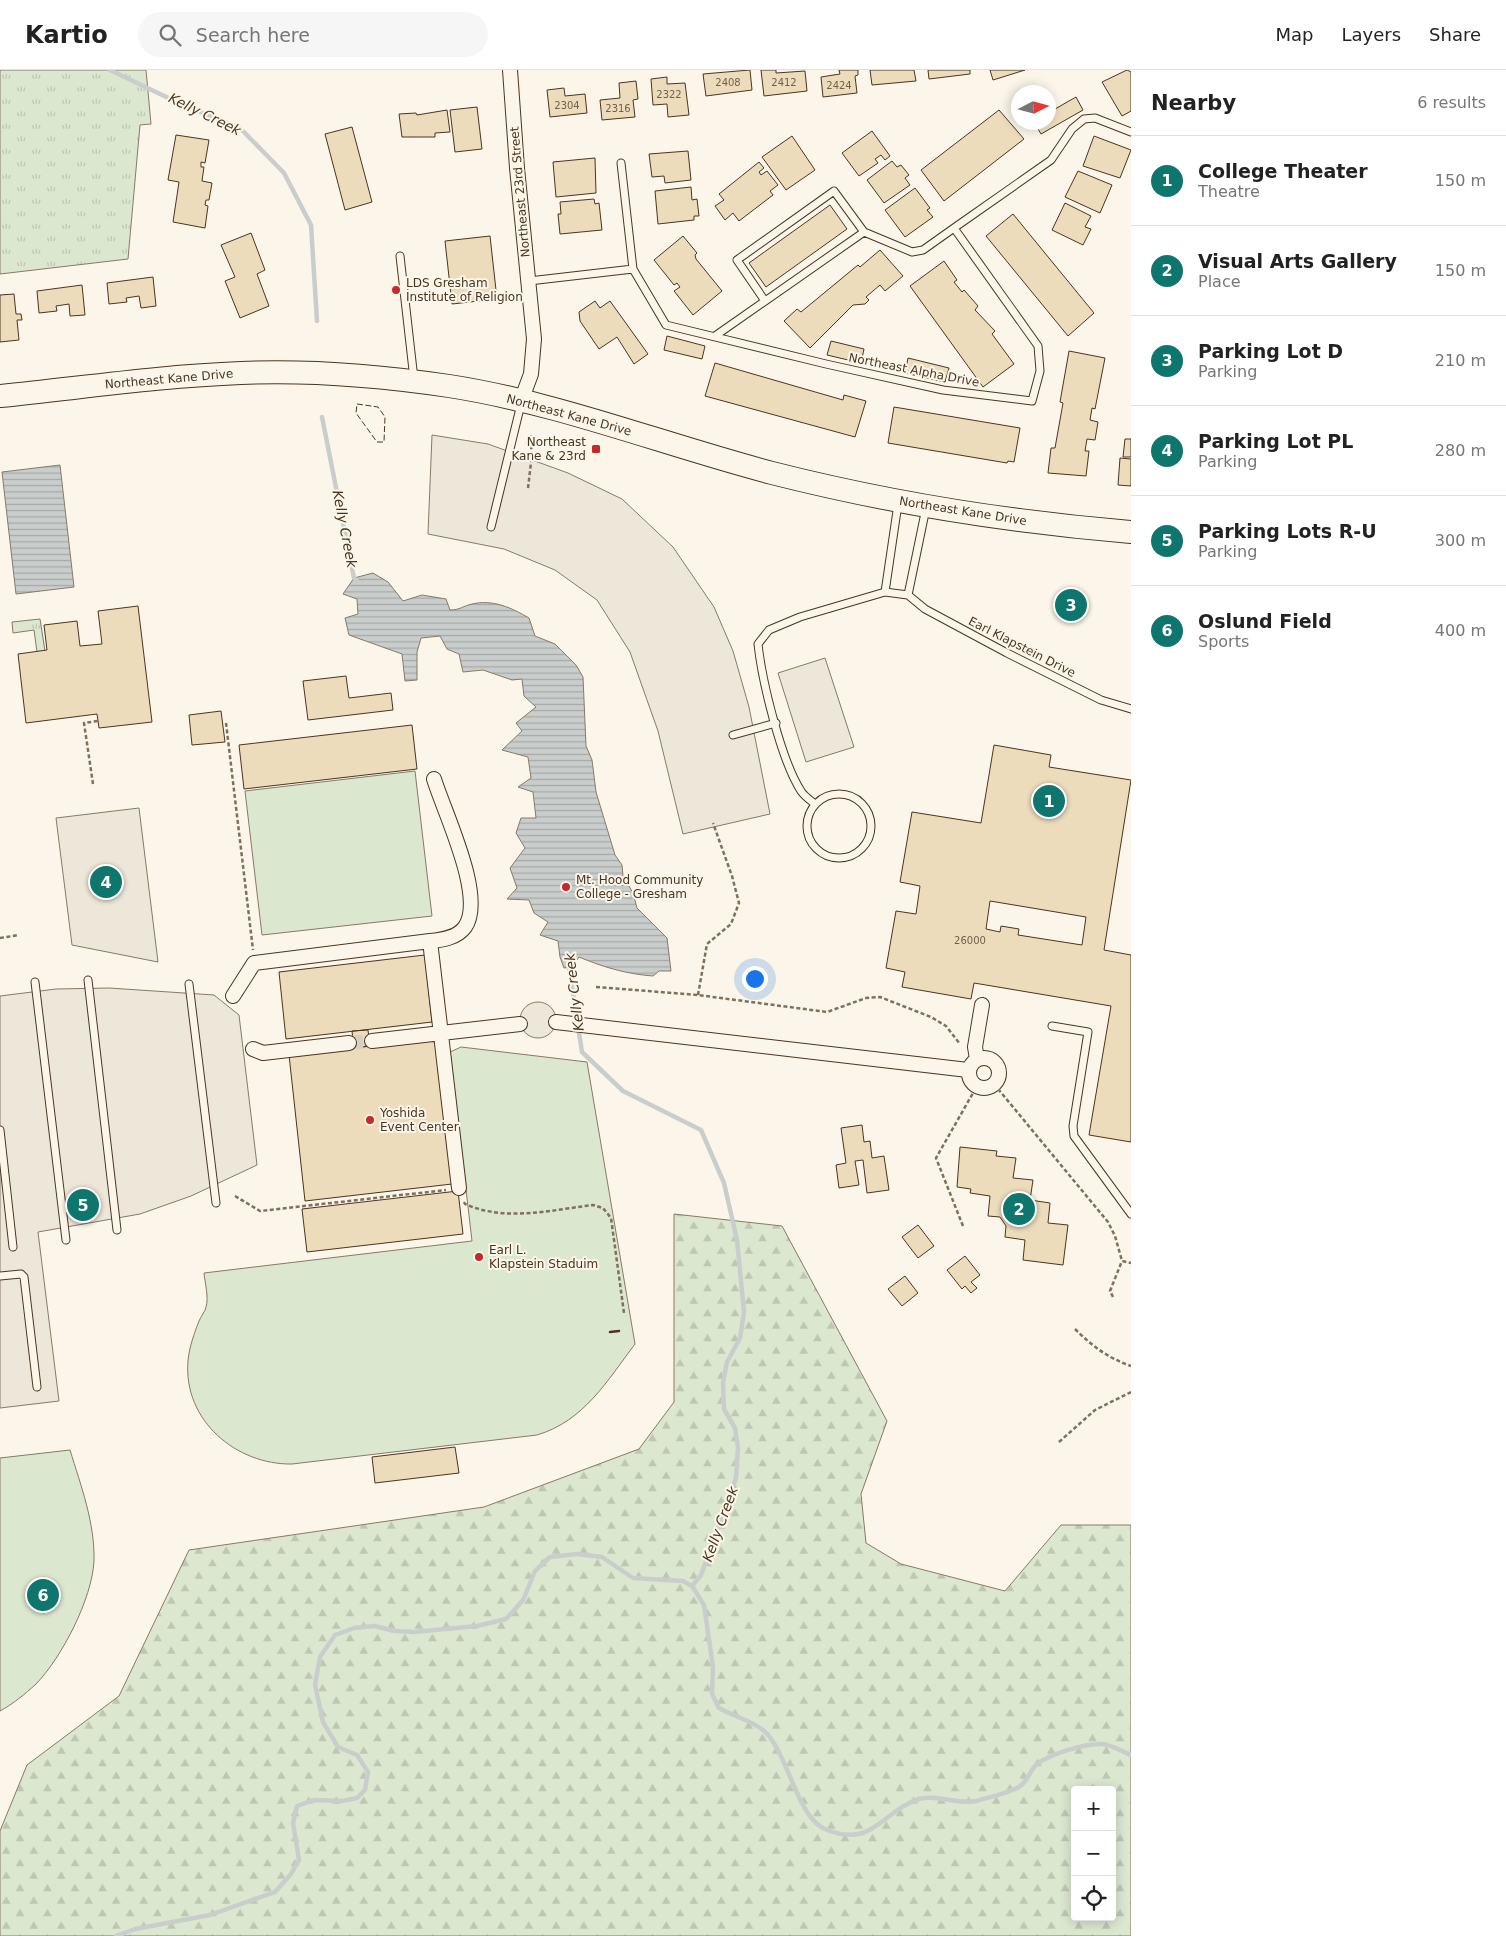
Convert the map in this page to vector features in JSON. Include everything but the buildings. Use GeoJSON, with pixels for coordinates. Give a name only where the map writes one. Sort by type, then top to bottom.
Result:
{"type":"FeatureCollection","features":[{"type":"Feature","properties":{"kind":"main road","name":"Northeast Kane Drive"},"geometry":{"type":"LineString","coordinates":[[0,396],[241,373],[333,374],[452,386],[521,401],[771,472],[899,501],[1029,522],[1131,532]]}},
{"type":"Feature","properties":{"kind":"street","name":"Northeast 23rd Street"},"geometry":{"type":"LineString","coordinates":[[510,70],[534,356],[531,374],[521,401]]}},
{"type":"Feature","properties":{"kind":"street"},"geometry":{"type":"LineString","coordinates":[[233,996],[254,962],[430,941],[455,936],[465,927],[470,912],[466,871],[456,834],[434,780]]}},
{"type":"Feature","properties":{"kind":"street"},"geometry":{"type":"LineString","coordinates":[[430,941],[459,1188]]}},
{"type":"Feature","properties":{"kind":"street"},"geometry":{"type":"LineString","coordinates":[[556,1022],[972,1064],[985,1057],[996,1063],[999,1074],[994,1084],[987,1088],[977,1086],[969,1078],[972,1064],[976,1047],[982,1005]]}},
{"type":"Feature","properties":{"kind":"street"},"geometry":{"type":"LineString","coordinates":[[372,1041],[520,1024]]}},
{"type":"Feature","properties":{"kind":"street"},"geometry":{"type":"LineString","coordinates":[[253,1049],[263,1053],[349,1043]]}},
{"type":"Feature","properties":{"kind":"lane"},"geometry":{"type":"LineString","coordinates":[[765,301],[737,260],[834,191],[864,232],[912,252],[923,250],[1051,160],[1072,129],[1084,119],[1095,118],[1131,132]]}},
{"type":"Feature","properties":{"kind":"lane"},"geometry":{"type":"LineString","coordinates":[[528,281],[633,269],[621,163]]}},
{"type":"Feature","properties":{"kind":"lane","name":"Northeast Alpha Drive"},"geometry":{"type":"LineString","coordinates":[[633,269],[666,325],[943,390],[1032,401],[1040,371],[1038,346],[954,228]]}},
{"type":"Feature","properties":{"kind":"lane"},"geometry":{"type":"LineString","coordinates":[[715,336],[864,232]]}},
{"type":"Feature","properties":{"kind":"lane"},"geometry":{"type":"LineString","coordinates":[[400,256],[414,382]]}},
{"type":"Feature","properties":{"kind":"lane"},"geometry":{"type":"LineString","coordinates":[[490,527],[521,401]]}},
{"type":"Feature","properties":{"kind":"lane"},"geometry":{"type":"LineString","coordinates":[[886,592],[899,501]]}},
{"type":"Feature","properties":{"kind":"lane"},"geometry":{"type":"LineString","coordinates":[[815,804],[802,793],[792,774],[760,667],[758,644],[769,630],[800,617],[886,592],[908,595],[926,506]]}},
{"type":"Feature","properties":{"kind":"lane","name":"Earl Klapstein Drive"},"geometry":{"type":"LineString","coordinates":[[908,595],[925,609],[1007,653],[1100,700],[1131,709]]}},
{"type":"Feature","properties":{"kind":"lane"},"geometry":{"type":"LineString","coordinates":[[733,735],[776,723]]}},
{"type":"Feature","properties":{"kind":"lane"},"geometry":{"type":"LineString","coordinates":[[837,793],[850,795],[860,802],[868,812],[871,824],[869,837],[863,848],[853,855],[840,858],[828,856],[817,850],[810,840],[806,828],[808,815],[815,804],[825,796],[837,793]]}},
{"type":"Feature","properties":{"kind":"lane"},"geometry":{"type":"LineString","coordinates":[[88,980],[117,1230]]}},
{"type":"Feature","properties":{"kind":"lane"},"geometry":{"type":"LineString","coordinates":[[35,982],[66,1240]]}},
{"type":"Feature","properties":{"kind":"lane"},"geometry":{"type":"LineString","coordinates":[[189,984],[216,1203]]}},
{"type":"Feature","properties":{"kind":"lane"},"geometry":{"type":"LineString","coordinates":[[1052,1026],[1088,1032],[1073,1126],[1074,1136],[1131,1214]]}},
{"type":"Feature","properties":{"kind":"lane"},"geometry":{"type":"LineString","coordinates":[[0,1130],[13,1247]]}},
{"type":"Feature","properties":{"kind":"lane"},"geometry":{"type":"LineString","coordinates":[[0,1276],[21,1274],[24,1277],[37,1387]]}},
{"type":"Feature","properties":{"kind":"path"},"geometry":{"type":"LineString","coordinates":[[528,488],[532,454],[531,446],[526,443],[532,434]]}},
{"type":"Feature","properties":{"kind":"path"},"geometry":{"type":"LineString","coordinates":[[93,784],[84,723],[98,721]]}},
{"type":"Feature","properties":{"kind":"path"},"geometry":{"type":"LineString","coordinates":[[226,723],[254,962]]}},
{"type":"Feature","properties":{"kind":"path"},"geometry":{"type":"LineString","coordinates":[[698,995],[708,944],[731,924],[738,903],[732,876],[713,823]]}},
{"type":"Feature","properties":{"kind":"path"},"geometry":{"type":"LineString","coordinates":[[0,938],[19,935]]}},
{"type":"Feature","properties":{"kind":"path"},"geometry":{"type":"LineString","coordinates":[[596,987],[698,995],[827,1012],[866,998],[880,997],[931,1017],[946,1026],[972,1064]]}},
{"type":"Feature","properties":{"kind":"path"},"geometry":{"type":"LineString","coordinates":[[994,1084],[1108,1222],[1116,1236],[1122,1261],[1110,1291],[1114,1296]]}},
{"type":"Feature","properties":{"kind":"path"},"geometry":{"type":"LineString","coordinates":[[963,1226],[936,1158],[977,1086]]}},
{"type":"Feature","properties":{"kind":"path"},"geometry":{"type":"LineString","coordinates":[[235,1196],[260,1211],[459,1188],[465,1204],[496,1214],[593,1205],[603,1208],[611,1218],[624,1313]]}},
{"type":"Feature","properties":{"kind":"path"},"geometry":{"type":"LineString","coordinates":[[1122,1261],[1131,1263]]}},
{"type":"Feature","properties":{"kind":"path"},"geometry":{"type":"LineString","coordinates":[[1075,1329],[1092,1346],[1114,1360],[1131,1366]]}},
{"type":"Feature","properties":{"kind":"path"},"geometry":{"type":"LineString","coordinates":[[1059,1442],[1096,1410],[1131,1392]]}},
{"type":"Feature","properties":{"kind":"green space"},"geometry":{"type":"Polygon","coordinates":[[[0,70],[146,70],[151,124],[140,125],[128,259],[0,274],[0,70]]]}},
{"type":"Feature","properties":{"kind":"green space"},"geometry":{"type":"Polygon","coordinates":[[[40,619],[45,651],[37,652],[34,630],[13,633],[12,622],[40,619]]]}},
{"type":"Feature","properties":{"kind":"green space"},"geometry":{"type":"Polygon","coordinates":[[[415,771],[432,916],[262,935],[245,791],[415,771]]]}},
{"type":"Feature","properties":{"kind":"green space","name":"Earl L. Klapstein Staduim"},"geometry":{"type":"Polygon","coordinates":[[[461,1047],[587,1062],[635,1344],[604,1385],[581,1410],[554,1429],[537,1435],[292,1464],[252,1457],[234,1448],[204,1420],[194,1403],[189,1383],[189,1351],[207,1303],[204,1273],[472,1241],[450,1052],[461,1047]]]}},
{"type":"Feature","properties":{"kind":"green space"},"geometry":{"type":"Polygon","coordinates":[[[674,1214],[782,1226],[887,1421],[861,1494],[866,1543],[901,1564],[1005,1591],[1061,1525],[1131,1525],[1131,1936],[0,1936],[0,1831],[27,1765],[119,1696],[189,1550],[484,1507],[639,1449],[674,1402],[674,1214]]]}},
{"type":"Feature","properties":{"kind":"green space"},"geometry":{"type":"Polygon","coordinates":[[[70,1450],[90,1519],[94,1547],[92,1576],[88,1592],[74,1627],[46,1673],[28,1691],[0,1711],[0,1458],[70,1450]]]}},
{"type":"Feature","properties":{"kind":"shaded area"},"geometry":{"type":"Polygon","coordinates":[[[432,435],[488,444],[568,473],[622,499],[673,547],[714,607],[733,651],[749,707],[770,814],[683,834],[658,731],[630,652],[597,600],[555,570],[504,549],[428,534],[432,435]]]}},
{"type":"Feature","properties":{"kind":"shaded area"},"geometry":{"type":"Polygon","coordinates":[[[60,465],[74,587],[16,594],[2,472],[60,465]]]}},
{"type":"Feature","properties":{"kind":"shaded area"},"geometry":{"type":"Polygon","coordinates":[[[373,573],[388,582],[403,601],[422,595],[446,599],[450,610],[472,604],[487,603],[502,605],[516,611],[529,618],[535,636],[555,644],[576,665],[583,677],[586,746],[592,760],[596,792],[615,855],[622,865],[623,876],[633,893],[637,908],[667,938],[671,971],[659,971],[653,976],[633,974],[579,957],[572,967],[564,968],[560,957],[558,941],[540,935],[548,922],[534,913],[529,900],[507,899],[517,888],[510,868],[525,848],[516,833],[521,818],[536,818],[533,792],[518,787],[531,778],[528,757],[502,750],[522,731],[516,723],[536,707],[524,696],[522,679],[512,680],[483,670],[463,672],[459,654],[447,649],[440,636],[421,638],[417,652],[417,680],[405,681],[402,654],[349,635],[345,618],[358,614],[357,599],[343,594],[354,578],[373,573]]]}},
{"type":"Feature","properties":{"kind":"shaded area"},"geometry":{"type":"Polygon","coordinates":[[[825,658],[854,747],[806,762],[778,673],[825,658]]]}},
{"type":"Feature","properties":{"kind":"shaded area"},"geometry":{"type":"Polygon","coordinates":[[[139,808],[158,962],[72,945],[56,818],[139,808]]]}},
{"type":"Feature","properties":{"kind":"shaded area"},"geometry":{"type":"Polygon","coordinates":[[[109,988],[214,995],[239,1015],[257,1165],[191,1196],[140,1214],[38,1232],[59,1401],[0,1408],[0,996],[56,989],[109,988]]]}},
{"type":"Feature","properties":{"kind":"shaded area"},"geometry":{"type":"Polygon","coordinates":[[[538,1002],[551,1007],[556,1020],[551,1033],[538,1038],[525,1033],[520,1020],[525,1007],[538,1002]]]}},
{"type":"Feature","properties":{"kind":"waterway","name":"Kelly Creek"},"geometry":{"type":"LineString","coordinates":[[110,70],[183,105],[240,128],[284,173],[311,225],[317,321]]}},
{"type":"Feature","properties":{"kind":"waterway","name":"Kelly Creek"},"geometry":{"type":"LineString","coordinates":[[322,417],[354,578],[358,582]]}},
{"type":"Feature","properties":{"kind":"waterway","name":"Kelly Creek"},"geometry":{"type":"LineString","coordinates":[[568,962],[582,1052],[623,1091],[701,1130],[724,1183],[737,1240],[744,1312],[740,1338],[727,1362],[723,1383],[724,1409],[735,1428],[738,1448],[736,1478],[701,1575],[692,1586]]}},
{"type":"Feature","properties":{"kind":"waterway"},"geometry":{"type":"LineString","coordinates":[[116,1936],[135,1929],[210,1915],[275,1892],[291,1874],[299,1860],[293,1823],[297,1806],[314,1800],[342,1801],[357,1798],[365,1790],[368,1772],[357,1755],[338,1747],[323,1722],[315,1685],[320,1657],[335,1635],[354,1628],[375,1626],[394,1631],[414,1632],[477,1626],[506,1619],[523,1600],[535,1571],[550,1557],[577,1554],[602,1557],[633,1578],[683,1581],[692,1586],[704,1605],[713,1667],[712,1694],[719,1708],[754,1724],[772,1740],[808,1813],[816,1823],[827,1830],[843,1834],[856,1834],[867,1831],[877,1826],[896,1811],[919,1799],[933,1798],[969,1802],[1004,1793],[1022,1785],[1035,1766],[1048,1757],[1078,1747],[1103,1744],[1131,1755]]}},
{"type":"Feature","properties":{"kind":"tunnel"},"geometry":{"type":"LineString","coordinates":[[349,1043],[372,1041]]}},
{"type":"Feature","properties":{"kind":"fence"},"geometry":{"type":"LineString","coordinates":[[357,404],[378,407],[385,417],[384,442],[377,442],[356,413],[357,404]]}},
{"type":"Feature","properties":{"kind":"wall"},"geometry":{"type":"LineString","coordinates":[[610,1332],[619,1331]]}},
{"type":"Feature","properties":{"kind":"place","name":"LDS Gresham Institute of Religion"},"geometry":{"type":"Point","coordinates":[396,290]}},
{"type":"Feature","properties":{"kind":"place","name":"Northeast Kane & 23rd"},"geometry":{"type":"Point","coordinates":[596,449]}},
{"type":"Feature","properties":{"kind":"place","name":"Parking Lot D"},"geometry":{"type":"Point","coordinates":[1071,605]}},
{"type":"Feature","properties":{"kind":"place","name":"College Theater"},"geometry":{"type":"Point","coordinates":[1049,801]}},
{"type":"Feature","properties":{"kind":"place","name":"Parking Lot PL"},"geometry":{"type":"Point","coordinates":[106,882]}},
{"type":"Feature","properties":{"kind":"place","name":"Mt. Hood Community College - Gresham"},"geometry":{"type":"Point","coordinates":[566,887]}},
{"type":"Feature","properties":{"kind":"place","name":"Yoshida Event Center"},"geometry":{"type":"Point","coordinates":[370,1120]}},
{"type":"Feature","properties":{"kind":"place","name":"Parking Lots R-U"},"geometry":{"type":"Point","coordinates":[83,1205]}},
{"type":"Feature","properties":{"kind":"place","name":"Visual Arts Gallery"},"geometry":{"type":"Point","coordinates":[1019,1209]}},
{"type":"Feature","properties":{"kind":"place","name":"Earl L. Klapstein Staduim"},"geometry":{"type":"Point","coordinates":[479,1257]}},
{"type":"Feature","properties":{"kind":"place","name":"Oslund Field"},"geometry":{"type":"Point","coordinates":[43,1595]}}]}
